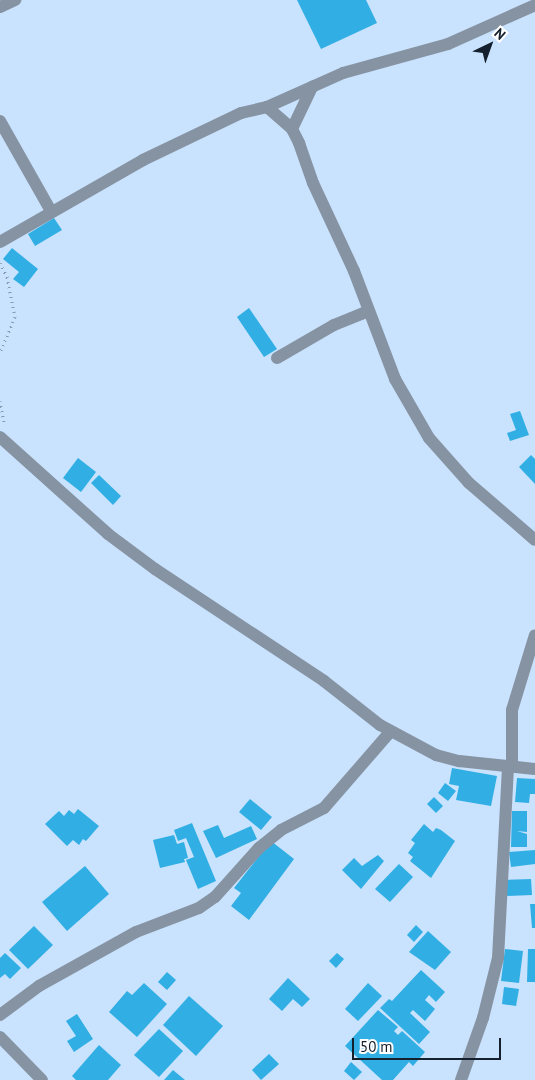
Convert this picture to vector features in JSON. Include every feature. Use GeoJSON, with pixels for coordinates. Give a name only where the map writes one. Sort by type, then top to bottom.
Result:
{"type":"FeatureCollection","features":[{"type":"Feature","properties":{"kind":"street"},"geometry":{"type":"LineString","coordinates":[[0,7],[15,0]]}},
{"type":"Feature","properties":{"kind":"street"},"geometry":{"type":"LineString","coordinates":[[0,242],[51,211],[143,160],[241,113],[267,107],[343,73],[448,44],[535,5]]}},
{"type":"Feature","properties":{"kind":"street"},"geometry":{"type":"LineString","coordinates":[[292,129],[312,87]]}},
{"type":"Feature","properties":{"kind":"street"},"geometry":{"type":"LineString","coordinates":[[267,107],[292,129],[395,378],[429,438],[470,483],[535,540]]}},
{"type":"Feature","properties":{"kind":"street"},"geometry":{"type":"LineString","coordinates":[[0,121],[51,211]]}},
{"type":"Feature","properties":{"kind":"street"},"geometry":{"type":"LineString","coordinates":[[277,358],[334,325],[368,310]]}},
{"type":"Feature","properties":{"kind":"street"},"geometry":{"type":"LineString","coordinates":[[0,437],[116,540],[324,681],[390,732],[436,755],[459,761],[535,769]]}},
{"type":"Feature","properties":{"kind":"street"},"geometry":{"type":"LineString","coordinates":[[461,1080],[483,1018],[498,958],[512,710],[535,635]]}},
{"type":"Feature","properties":{"kind":"street"},"geometry":{"type":"LineString","coordinates":[[0,1015],[39,986],[136,932],[199,908],[215,897],[259,848],[281,830],[324,808],[390,732]]}},
{"type":"Feature","properties":{"kind":"street"},"geometry":{"type":"LineString","coordinates":[[0,1037],[42,1080]]}},
{"type":"Feature","properties":{"kind":"path"},"geometry":{"type":"LineString","coordinates":[[0,263],[10,286],[14,317],[0,353]]}},
{"type":"Feature","properties":{"kind":"building"},"geometry":{"type":"Polygon","coordinates":[[[297,0],[366,0],[377,23],[321,49],[297,0]]]}},
{"type":"Feature","properties":{"kind":"building"},"geometry":{"type":"Polygon","coordinates":[[[54,218],[62,230],[35,246],[28,234],[54,218]]]}},
{"type":"Feature","properties":{"kind":"building"},"geometry":{"type":"Polygon","coordinates":[[[12,248],[38,269],[24,287],[13,279],[19,272],[3,259],[12,248]]]}},
{"type":"Feature","properties":{"kind":"building"},"geometry":{"type":"Polygon","coordinates":[[[249,308],[277,349],[264,357],[237,317],[249,308]]]}},
{"type":"Feature","properties":{"kind":"building"},"geometry":{"type":"Polygon","coordinates":[[[520,411],[529,435],[510,441],[507,433],[516,430],[510,414],[520,411]]]}},
{"type":"Feature","properties":{"kind":"building"},"geometry":{"type":"Polygon","coordinates":[[[531,455],[535,459],[535,484],[519,467],[531,455]]]}},
{"type":"Feature","properties":{"kind":"building"},"geometry":{"type":"Polygon","coordinates":[[[78,458],[96,472],[81,492],[63,478],[78,458]]]}},
{"type":"Feature","properties":{"kind":"building"},"geometry":{"type":"Polygon","coordinates":[[[99,475],[121,496],[113,505],[91,483],[99,475]]]}},
{"type":"Feature","properties":{"kind":"building"},"geometry":{"type":"Polygon","coordinates":[[[452,768],[497,776],[491,806],[456,800],[459,786],[449,784],[452,768]]]}},
{"type":"Feature","properties":{"kind":"building"},"geometry":{"type":"Polygon","coordinates":[[[517,778],[535,779],[535,794],[530,794],[529,803],[515,802],[517,778]]]}},
{"type":"Feature","properties":{"kind":"building"},"geometry":{"type":"Polygon","coordinates":[[[445,783],[456,791],[448,801],[438,793],[445,783]]]}},
{"type":"Feature","properties":{"kind":"building"},"geometry":{"type":"Polygon","coordinates":[[[434,797],[443,806],[436,813],[427,804],[434,797]]]}},
{"type":"Feature","properties":{"kind":"building"},"geometry":{"type":"Polygon","coordinates":[[[250,799],[272,817],[261,830],[239,812],[250,799]]]}},
{"type":"Feature","properties":{"kind":"building"},"geometry":{"type":"Polygon","coordinates":[[[78,809],[99,826],[86,841],[83,839],[79,845],[73,840],[67,846],[45,824],[59,811],[64,816],[69,810],[74,814],[78,809]]]}},
{"type":"Feature","properties":{"kind":"building"},"geometry":{"type":"Polygon","coordinates":[[[512,811],[527,811],[527,832],[517,831],[527,834],[527,847],[511,847],[512,811]]]}},
{"type":"Feature","properties":{"kind":"building"},"geometry":{"type":"Polygon","coordinates":[[[192,823],[216,881],[198,889],[186,860],[194,857],[186,838],[178,841],[174,830],[192,823]]]}},
{"type":"Feature","properties":{"kind":"building"},"geometry":{"type":"Polygon","coordinates":[[[424,824],[433,832],[436,828],[441,830],[455,841],[431,878],[410,861],[413,857],[408,853],[415,843],[411,840],[424,824]]]}},
{"type":"Feature","properties":{"kind":"building"},"geometry":{"type":"Polygon","coordinates":[[[218,825],[224,838],[251,826],[257,839],[216,858],[203,831],[218,825]]]}},
{"type":"Feature","properties":{"kind":"building"},"geometry":{"type":"Polygon","coordinates":[[[174,835],[177,844],[184,842],[188,858],[184,859],[185,862],[160,868],[153,840],[174,835]]]}},
{"type":"Feature","properties":{"kind":"building"},"geometry":{"type":"Polygon","coordinates":[[[271,841],[294,859],[249,920],[231,906],[241,893],[234,888],[271,841]]]}},
{"type":"Feature","properties":{"kind":"building"},"geometry":{"type":"Polygon","coordinates":[[[535,850],[535,864],[511,867],[509,852],[535,850]]]}},
{"type":"Feature","properties":{"kind":"building"},"geometry":{"type":"Polygon","coordinates":[[[378,855],[384,861],[361,889],[342,870],[354,858],[362,866],[378,855]]]}},
{"type":"Feature","properties":{"kind":"building"},"geometry":{"type":"Polygon","coordinates":[[[399,864],[413,877],[390,902],[375,889],[399,864]]]}},
{"type":"Feature","properties":{"kind":"building"},"geometry":{"type":"Polygon","coordinates":[[[85,866],[109,894],[67,931],[42,902],[85,866]]]}},
{"type":"Feature","properties":{"kind":"building"},"geometry":{"type":"Polygon","coordinates":[[[531,879],[532,895],[505,896],[504,880],[531,879]]]}},
{"type":"Feature","properties":{"kind":"building"},"geometry":{"type":"Polygon","coordinates":[[[530,904],[535,904],[535,928],[532,928],[530,904]]]}},
{"type":"Feature","properties":{"kind":"building"},"geometry":{"type":"Polygon","coordinates":[[[416,925],[423,932],[414,942],[407,935],[416,925]]]}},
{"type":"Feature","properties":{"kind":"building"},"geometry":{"type":"Polygon","coordinates":[[[34,926],[53,945],[28,969],[9,950],[34,926]]]}},
{"type":"Feature","properties":{"kind":"building"},"geometry":{"type":"Polygon","coordinates":[[[428,931],[451,952],[435,970],[409,952],[428,931]]]}},
{"type":"Feature","properties":{"kind":"building"},"geometry":{"type":"Polygon","coordinates":[[[505,949],[523,951],[519,983],[501,981],[505,949]]]}},
{"type":"Feature","properties":{"kind":"building"},"geometry":{"type":"Polygon","coordinates":[[[528,949],[535,949],[535,982],[527,982],[528,949]]]}},
{"type":"Feature","properties":{"kind":"building"},"geometry":{"type":"Polygon","coordinates":[[[5,953],[21,968],[10,979],[5,974],[0,978],[0,958],[5,953]]]}},
{"type":"Feature","properties":{"kind":"building"},"geometry":{"type":"Polygon","coordinates":[[[337,953],[344,959],[336,968],[329,961],[337,953]]]}},
{"type":"Feature","properties":{"kind":"building"},"geometry":{"type":"Polygon","coordinates":[[[421,970],[445,992],[436,1002],[429,995],[425,1000],[435,1009],[425,1021],[413,1010],[410,1013],[430,1032],[419,1044],[380,1008],[389,999],[392,1001],[421,970]]]}},
{"type":"Feature","properties":{"kind":"building"},"geometry":{"type":"Polygon","coordinates":[[[167,972],[176,980],[167,990],[158,982],[167,972]]]}},
{"type":"Feature","properties":{"kind":"building"},"geometry":{"type":"Polygon","coordinates":[[[288,978],[310,999],[302,1007],[293,999],[282,1011],[269,999],[288,978]]]}},
{"type":"Feature","properties":{"kind":"building"},"geometry":{"type":"Polygon","coordinates":[[[144,983],[167,1004],[137,1037],[109,1012],[127,991],[132,995],[144,983]]]}},
{"type":"Feature","properties":{"kind":"building"},"geometry":{"type":"Polygon","coordinates":[[[368,983],[382,996],[358,1021],[345,1009],[368,983]]]}},
{"type":"Feature","properties":{"kind":"building"},"geometry":{"type":"Polygon","coordinates":[[[504,987],[519,989],[516,1006],[502,1004],[504,987]]]}},
{"type":"Feature","properties":{"kind":"building"},"geometry":{"type":"Polygon","coordinates":[[[189,996],[223,1026],[196,1056],[163,1025],[189,996]]]}},
{"type":"Feature","properties":{"kind":"building"},"geometry":{"type":"Polygon","coordinates":[[[378,1010],[398,1027],[394,1031],[398,1035],[402,1031],[425,1052],[413,1066],[409,1062],[393,1080],[382,1080],[345,1046],[378,1010]]]}},
{"type":"Feature","properties":{"kind":"building"},"geometry":{"type":"Polygon","coordinates":[[[77,1014],[93,1039],[74,1052],[67,1041],[76,1036],[66,1021],[77,1014]]]}},
{"type":"Feature","properties":{"kind":"building"},"geometry":{"type":"Polygon","coordinates":[[[159,1029],[183,1051],[159,1077],[134,1055],[159,1029]]]}},
{"type":"Feature","properties":{"kind":"building"},"geometry":{"type":"Polygon","coordinates":[[[99,1045],[121,1065],[108,1080],[76,1080],[72,1076],[99,1045]]]}},
{"type":"Feature","properties":{"kind":"building"},"geometry":{"type":"Polygon","coordinates":[[[269,1054],[279,1064],[261,1080],[252,1070],[269,1054]]]}},
{"type":"Feature","properties":{"kind":"building"},"geometry":{"type":"Polygon","coordinates":[[[351,1062],[362,1072],[354,1080],[344,1071],[351,1062]]]}},
{"type":"Feature","properties":{"kind":"building"},"geometry":{"type":"Polygon","coordinates":[[[173,1070],[185,1080],[164,1080],[173,1070]]]}}]}
